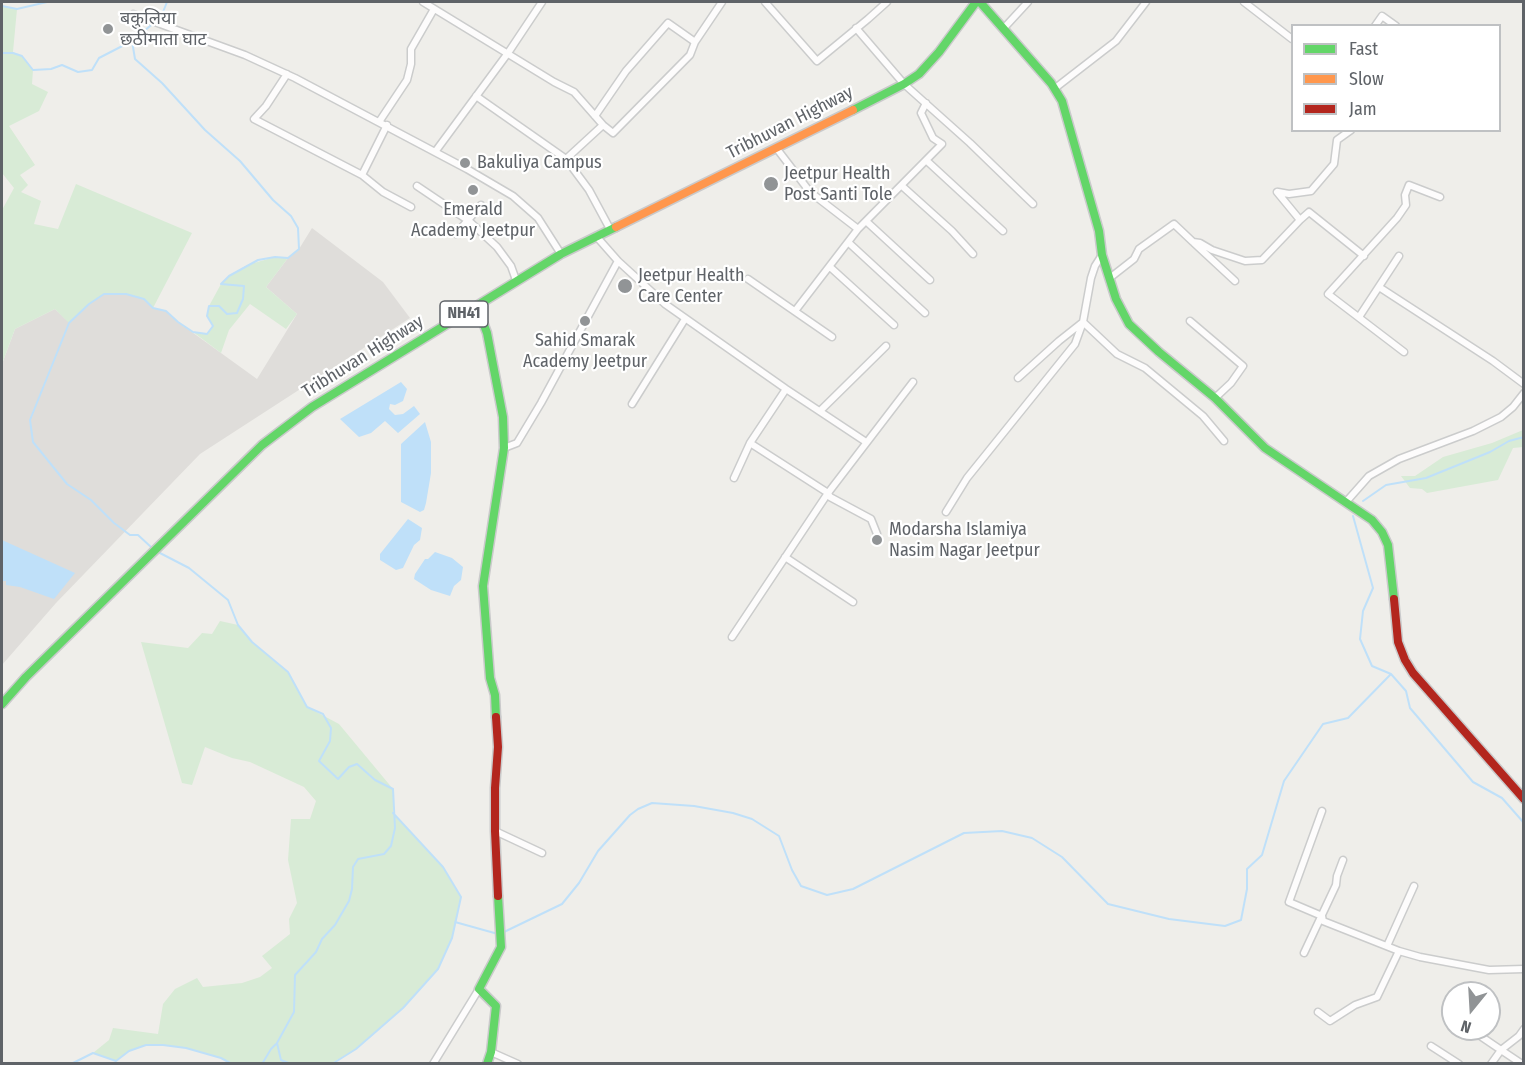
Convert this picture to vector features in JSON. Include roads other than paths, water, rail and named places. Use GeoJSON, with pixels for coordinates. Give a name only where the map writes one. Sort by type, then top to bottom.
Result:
{"type":"FeatureCollection","features":[{"type":"Feature","properties":{"kind":"main road"},"geometry":{"type":"LineString","coordinates":[[978,2],[1004,28],[1062,101],[1099,231],[1102,255],[1111,277],[1116,299],[1130,324],[1159,352],[1215,398],[1265,448],[1372,520],[1382,532],[1388,545],[1398,642],[1405,660],[1413,673],[1524,799]]}},
{"type":"Feature","properties":{"kind":"main road","name":"Tribhuvan Highway"},"geometry":{"type":"LineString","coordinates":[[2,704],[26,677],[209,499],[262,444],[312,407],[561,254],[777,149],[904,84],[919,74],[939,52],[978,2]]}},
{"type":"Feature","properties":{"kind":"main road"},"geometry":{"type":"LineString","coordinates":[[477,306],[486,333],[503,417],[504,448],[483,586],[490,678],[495,695],[498,747],[495,831],[502,937],[501,947],[479,989],[496,1006],[491,1052],[487,1064]]}},
{"type":"Feature","properties":{"kind":"street"},"geometry":{"type":"LineString","coordinates":[[423,2],[574,92],[613,133],[690,55],[695,42],[722,2]]}},
{"type":"Feature","properties":{"kind":"street"},"geometry":{"type":"LineString","coordinates":[[435,152],[508,53],[542,2]]}},
{"type":"Feature","properties":{"kind":"street"},"geometry":{"type":"LineString","coordinates":[[765,2],[817,60],[887,2]]}},
{"type":"Feature","properties":{"kind":"street"},"geometry":{"type":"LineString","coordinates":[[1004,28],[1028,2]]}},
{"type":"Feature","properties":{"kind":"street"},"geometry":{"type":"LineString","coordinates":[[1054,89],[1116,41],[1146,2]]}},
{"type":"Feature","properties":{"kind":"street"},"geometry":{"type":"LineString","coordinates":[[1244,2],[1291,37]]}},
{"type":"Feature","properties":{"kind":"street"},"geometry":{"type":"LineString","coordinates":[[379,122],[407,80],[411,64],[411,49],[434,9]]}},
{"type":"Feature","properties":{"kind":"street"},"geometry":{"type":"LineString","coordinates":[[133,14],[245,55],[387,125],[513,196],[538,218],[561,254]]}},
{"type":"Feature","properties":{"kind":"street"},"geometry":{"type":"LineString","coordinates":[[1376,24],[1382,16],[1393,24]]}},
{"type":"Feature","properties":{"kind":"street"},"geometry":{"type":"LineString","coordinates":[[595,116],[626,71],[669,23],[695,42]]}},
{"type":"Feature","properties":{"kind":"street"},"geometry":{"type":"LineString","coordinates":[[856,28],[904,84],[970,142],[1033,204]]}},
{"type":"Feature","properties":{"kind":"street"},"geometry":{"type":"LineString","coordinates":[[287,75],[266,106],[254,119],[362,175],[383,192],[411,207]]}},
{"type":"Feature","properties":{"kind":"street"},"geometry":{"type":"LineString","coordinates":[[476,96],[566,159],[590,190],[610,229]]}},
{"type":"Feature","properties":{"kind":"street"},"geometry":{"type":"LineString","coordinates":[[795,311],[849,243],[854,233],[942,144],[933,138],[921,113],[926,103]]}},
{"type":"Feature","properties":{"kind":"street"},"geometry":{"type":"LineString","coordinates":[[362,175],[387,125]]}},
{"type":"Feature","properties":{"kind":"street"},"geometry":{"type":"LineString","coordinates":[[566,159],[603,125]]}},
{"type":"Feature","properties":{"kind":"street"},"geometry":{"type":"LineString","coordinates":[[1300,220],[1277,192],[1289,194],[1311,191],[1334,164],[1337,140],[1348,132]]}},
{"type":"Feature","properties":{"kind":"street"},"geometry":{"type":"LineString","coordinates":[[777,149],[810,192],[858,229]]}},
{"type":"Feature","properties":{"kind":"street"},"geometry":{"type":"LineString","coordinates":[[927,161],[1003,231]]}},
{"type":"Feature","properties":{"kind":"street"},"geometry":{"type":"LineString","coordinates":[[1404,352],[1328,294],[1364,256],[1406,205],[1409,185],[1440,198]]}},
{"type":"Feature","properties":{"kind":"street"},"geometry":{"type":"LineString","coordinates":[[417,186],[469,221],[497,247],[516,280]]}},
{"type":"Feature","properties":{"kind":"street"},"geometry":{"type":"LineString","coordinates":[[902,186],[952,231],[973,254]]}},
{"type":"Feature","properties":{"kind":"street"},"geometry":{"type":"LineString","coordinates":[[456,234],[481,205]]}},
{"type":"Feature","properties":{"kind":"street"},"geometry":{"type":"LineString","coordinates":[[1193,242],[1229,257],[1245,261],[1262,260],[1309,212],[1364,256]]}},
{"type":"Feature","properties":{"kind":"street"},"geometry":{"type":"LineString","coordinates":[[867,222],[930,280]]}},
{"type":"Feature","properties":{"kind":"street"},"geometry":{"type":"LineString","coordinates":[[1111,277],[1134,259],[1139,249],[1174,224],[1235,281]]}},
{"type":"Feature","properties":{"kind":"street"},"geometry":{"type":"LineString","coordinates":[[596,236],[618,261],[665,304],[866,442]]}},
{"type":"Feature","properties":{"kind":"street"},"geometry":{"type":"LineString","coordinates":[[849,243],[925,313]]}},
{"type":"Feature","properties":{"kind":"street"},"geometry":{"type":"LineString","coordinates":[[946,513],[967,478],[1075,344],[1083,322],[1091,278],[1102,255]]}},
{"type":"Feature","properties":{"kind":"street"},"geometry":{"type":"LineString","coordinates":[[1359,317],[1399,256]]}},
{"type":"Feature","properties":{"kind":"street"},"geometry":{"type":"LineString","coordinates":[[504,448],[517,443],[618,261]]}},
{"type":"Feature","properties":{"kind":"street"},"geometry":{"type":"LineString","coordinates":[[830,267],[894,325]]}},
{"type":"Feature","properties":{"kind":"street"},"geometry":{"type":"LineString","coordinates":[[748,279],[832,337]]}},
{"type":"Feature","properties":{"kind":"street"},"geometry":{"type":"LineString","coordinates":[[1379,287],[1524,384]]}},
{"type":"Feature","properties":{"kind":"street"},"geometry":{"type":"LineString","coordinates":[[632,404],[685,318]]}},
{"type":"Feature","properties":{"kind":"street"},"geometry":{"type":"LineString","coordinates":[[1190,321],[1243,366],[1231,383],[1215,398]]}},
{"type":"Feature","properties":{"kind":"street"},"geometry":{"type":"LineString","coordinates":[[1018,378],[1083,322]]}},
{"type":"Feature","properties":{"kind":"street"},"geometry":{"type":"LineString","coordinates":[[1083,322],[1117,354],[1145,368],[1203,416],[1224,441]]}},
{"type":"Feature","properties":{"kind":"street"},"geometry":{"type":"LineString","coordinates":[[820,411],[886,346]]}},
{"type":"Feature","properties":{"kind":"street"},"geometry":{"type":"LineString","coordinates":[[732,637],[828,493],[913,382]]}},
{"type":"Feature","properties":{"kind":"street"},"geometry":{"type":"LineString","coordinates":[[734,478],[750,443],[786,389]]}},
{"type":"Feature","properties":{"kind":"street"},"geometry":{"type":"LineString","coordinates":[[1346,502],[1369,476],[1399,459],[1473,431],[1501,417],[1513,408],[1524,393]]}},
{"type":"Feature","properties":{"kind":"street"},"geometry":{"type":"LineString","coordinates":[[750,443],[828,493],[830,497],[871,519],[877,534]]}},
{"type":"Feature","properties":{"kind":"street"},"geometry":{"type":"LineString","coordinates":[[785,557],[853,602]]}},
{"type":"Feature","properties":{"kind":"street"},"geometry":{"type":"LineString","coordinates":[[1322,811],[1289,902],[1322,916],[1323,921],[1420,957],[1489,970],[1524,969]]}},
{"type":"Feature","properties":{"kind":"street"},"geometry":{"type":"LineString","coordinates":[[495,831],[542,853]]}},
{"type":"Feature","properties":{"kind":"street"},"geometry":{"type":"LineString","coordinates":[[1304,953],[1336,885],[1343,860]]}},
{"type":"Feature","properties":{"kind":"street"},"geometry":{"type":"LineString","coordinates":[[1387,946],[1414,886]]}},
{"type":"Feature","properties":{"kind":"street"},"geometry":{"type":"LineString","coordinates":[[1318,1012],[1330,1021],[1355,1005],[1377,997],[1399,951]]}},
{"type":"Feature","properties":{"kind":"street"},"geometry":{"type":"LineString","coordinates":[[433,1064],[479,989]]}},
{"type":"Feature","properties":{"kind":"street"},"geometry":{"type":"LineString","coordinates":[[1491,1064],[1501,1050],[1524,1029]]}},
{"type":"Feature","properties":{"kind":"street"},"geometry":{"type":"LineString","coordinates":[[1488,1041],[1522,1064]]}},
{"type":"Feature","properties":{"kind":"street"},"geometry":{"type":"LineString","coordinates":[[1431,1046],[1459,1064]]}},
{"type":"Feature","properties":{"kind":"street"},"geometry":{"type":"LineString","coordinates":[[491,1052],[518,1064]]}},
{"type":"Feature","properties":{"kind":"water"},"geometry":{"type":"Polygon","coordinates":[[[401,382],[407,389],[403,401],[395,405],[390,404],[389,409],[395,415],[403,414],[414,406],[420,414],[398,433],[385,421],[371,433],[359,437],[340,419],[401,382]]]}},
{"type":"Feature","properties":{"kind":"water"},"geometry":{"type":"Polygon","coordinates":[[[425,422],[431,442],[431,473],[426,503],[424,510],[420,512],[401,502],[401,444],[425,422]]]}},
{"type":"Feature","properties":{"kind":"water"},"geometry":{"type":"Polygon","coordinates":[[[408,519],[422,528],[420,540],[414,545],[403,568],[396,570],[380,560],[380,554],[408,519]]]}},
{"type":"Feature","properties":{"kind":"water"},"geometry":{"type":"Polygon","coordinates":[[[2,540],[75,573],[54,599],[20,587],[6,585],[6,581],[2,581],[2,540]]]}},
{"type":"Feature","properties":{"kind":"water"},"geometry":{"type":"Polygon","coordinates":[[[435,552],[452,558],[463,567],[461,580],[454,586],[450,596],[431,590],[414,579],[425,559],[435,552]]]}},
{"type":"Feature","properties":{"kind":"waterway"},"geometry":{"type":"LineString","coordinates":[[2,6],[17,9],[47,2]]}},
{"type":"Feature","properties":{"kind":"waterway"},"geometry":{"type":"LineString","coordinates":[[151,547],[138,535],[130,535],[91,500],[67,484],[33,442],[30,420],[69,323],[89,304],[104,294],[126,294],[144,299],[153,308],[166,311],[193,332],[207,334],[213,326],[207,316],[209,306],[219,306],[227,314],[237,313],[243,299],[244,286],[221,284],[229,276],[258,260],[275,257],[288,258],[299,249],[298,228],[291,216],[273,200],[240,161],[205,130],[162,83],[135,59],[132,41],[161,17],[167,2]]}},
{"type":"Feature","properties":{"kind":"waterway"},"geometry":{"type":"LineString","coordinates":[[2,53],[22,56],[33,70],[51,69],[62,65],[78,72],[92,70],[99,58],[132,41]]}},
{"type":"Feature","properties":{"kind":"waterway"},"geometry":{"type":"LineString","coordinates":[[1363,501],[1386,485],[1426,478],[1490,452],[1509,441],[1524,437]]}},
{"type":"Feature","properties":{"kind":"waterway"},"geometry":{"type":"LineString","coordinates":[[504,932],[562,904],[579,883],[598,851],[630,815],[652,803],[694,806],[752,819],[779,836],[801,886],[827,895],[853,889],[964,833],[1002,831],[1032,838],[1062,857],[1108,904],[1169,919],[1225,926],[1241,920],[1247,889],[1247,869],[1262,855],[1284,781],[1323,724],[1348,718],[1391,674],[1372,666],[1360,639],[1363,611],[1373,588],[1353,516]]}},
{"type":"Feature","properties":{"kind":"waterway"},"geometry":{"type":"LineString","coordinates":[[158,552],[189,568],[228,600],[238,625],[252,642],[288,672],[307,707],[323,714],[331,728],[330,741],[319,761],[338,779],[349,767],[357,764],[375,780],[393,789],[395,828],[391,846],[384,854],[358,859],[353,867],[349,901],[335,925],[322,939],[316,952],[295,975],[294,1012],[277,1043],[281,1060],[291,1064]]}},
{"type":"Feature","properties":{"kind":"waterway"},"geometry":{"type":"LineString","coordinates":[[1391,674],[1406,691],[1410,708],[1473,782],[1502,798],[1524,823]]}},
{"type":"Feature","properties":{"kind":"waterway"},"geometry":{"type":"LineString","coordinates":[[332,1064],[356,1049],[403,1008],[438,969],[452,938],[461,897],[443,867],[393,813]]}},
{"type":"Feature","properties":{"kind":"waterway"},"geometry":{"type":"LineString","coordinates":[[455,922],[498,934]]}},
{"type":"Feature","properties":{"kind":"waterway"},"geometry":{"type":"LineString","coordinates":[[262,1064],[276,1044]]}},
{"type":"Feature","properties":{"kind":"waterway"},"geometry":{"type":"LineString","coordinates":[[71,1064],[93,1053],[116,1061],[129,1051],[146,1045],[186,1048],[221,1058],[232,1064]]}},
{"type":"Feature","properties":{"kind":"place","name":"बकुलिया छठीमाता घाट"},"geometry":{"type":"Point","coordinates":[108,29]}},
{"type":"Feature","properties":{"kind":"place","name":"Bakuliya Campus"},"geometry":{"type":"Point","coordinates":[465,163]}},
{"type":"Feature","properties":{"kind":"place","name":"Jeetpur Health Post Santi Tole"},"geometry":{"type":"Point","coordinates":[771,184]}},
{"type":"Feature","properties":{"kind":"place","name":"Emerald Academy Jeetpur"},"geometry":{"type":"Point","coordinates":[473,190]}},
{"type":"Feature","properties":{"kind":"place","name":"Jeetpur Health Care Center"},"geometry":{"type":"Point","coordinates":[625,286]}},
{"type":"Feature","properties":{"kind":"place","name":"Sahid Smarak Academy Jeetpur"},"geometry":{"type":"Point","coordinates":[585,321]}},
{"type":"Feature","properties":{"kind":"place","name":"Modarsha Islamiya Nasim Nagar Jeetpur"},"geometry":{"type":"Point","coordinates":[877,540]}}]}
